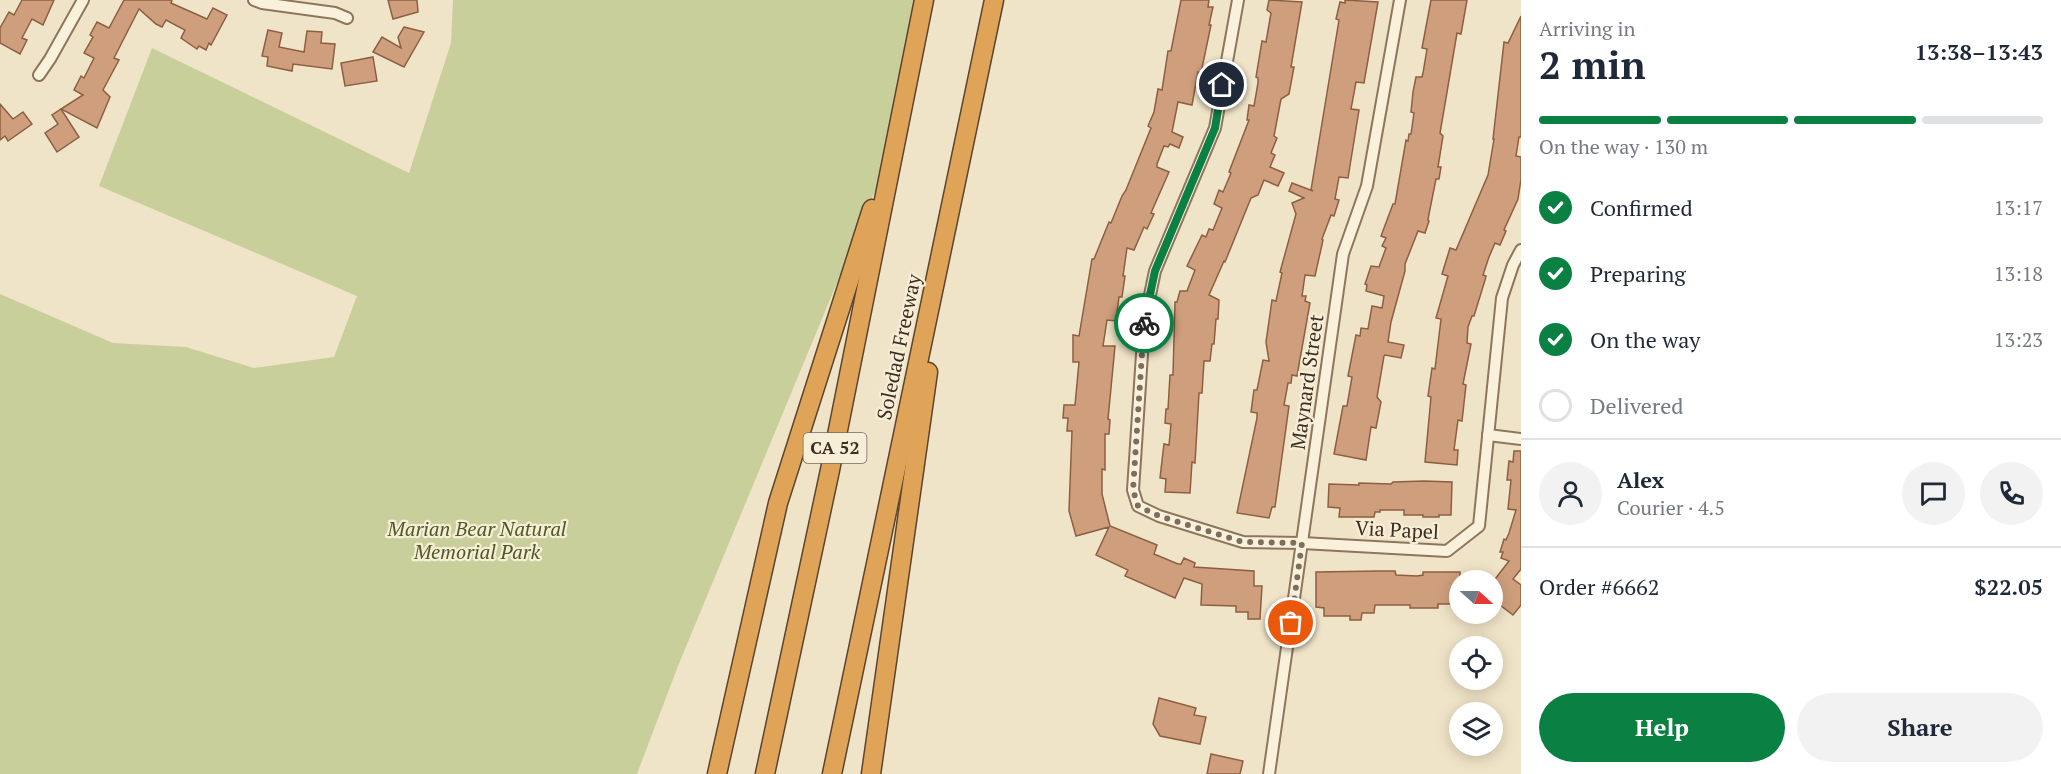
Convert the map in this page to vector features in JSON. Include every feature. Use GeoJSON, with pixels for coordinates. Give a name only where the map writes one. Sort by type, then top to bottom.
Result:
{"type":"FeatureCollection","features":[{"type":"Feature","properties":{"kind":"highway","name":"CA 52"},"geometry":{"type":"LineString","coordinates":[[765,774],[830,470],[924,0]]}},
{"type":"Feature","properties":{"kind":"highway","name":"Soledad Freeway"},"geometry":{"type":"LineString","coordinates":[[832,774],[994,0]]}},
{"type":"Feature","properties":{"kind":"highway"},"geometry":{"type":"LineString","coordinates":[[717,774],[778,503],[900,121]]}},
{"type":"Feature","properties":{"kind":"highway"},"geometry":{"type":"LineString","coordinates":[[871,774],[960,169]]}},
{"type":"Feature","properties":{"kind":"highway"},"geometry":{"type":"LineString","coordinates":[[709,774],[734,696]]}},
{"type":"Feature","properties":{"kind":"street"},"geometry":{"type":"LineString","coordinates":[[39,75],[82,0]]}},
{"type":"Feature","properties":{"kind":"street"},"geometry":{"type":"LineString","coordinates":[[255,0],[262,3],[335,13],[347,18]]}},
{"type":"Feature","properties":{"kind":"street","name":"Via Papel"},"geometry":{"type":"LineString","coordinates":[[1238,0],[1215,128],[1155,271],[1144,324],[1133,490],[1138,506],[1159,516],[1243,542],[1447,551],[1479,526],[1502,298],[1513,265],[1521,250]]}},
{"type":"Feature","properties":{"kind":"street","name":"Maynard Street"},"geometry":{"type":"LineString","coordinates":[[1269,774],[1343,254],[1367,186],[1400,0]]}},
{"type":"Feature","properties":{"kind":"street"},"geometry":{"type":"LineString","coordinates":[[1488,435],[1521,439]]}},
{"type":"Feature","properties":{"kind":"green space","name":"Marian Bear Natural Memorial Park"},"geometry":{"type":"Polygon","coordinates":[[[453,0],[931,0],[902,126],[678,666],[637,774],[0,774],[0,294],[113,343],[186,347],[254,368],[334,357],[357,296],[99,186],[152,48],[409,173],[451,43],[453,0]]]}},
{"type":"Feature","properties":{"kind":"building"},"geometry":{"type":"Polygon","coordinates":[[[22,0],[54,0],[43,25],[32,19],[22,38],[27,40],[20,54],[0,43],[0,28],[9,12],[14,15],[22,0]]]}},
{"type":"Feature","properties":{"kind":"building"},"geometry":{"type":"Polygon","coordinates":[[[124,0],[172,0],[171,3],[207,19],[213,8],[227,15],[206,50],[199,46],[197,49],[181,38],[185,30],[166,20],[162,27],[139,9],[114,58],[119,60],[103,90],[110,97],[97,128],[61,109],[83,95],[74,90],[81,76],[84,78],[94,58],[84,53],[93,37],[90,35],[97,22],[109,28],[124,0]]]}},
{"type":"Feature","properties":{"kind":"building"},"geometry":{"type":"Polygon","coordinates":[[[388,0],[417,0],[418,12],[393,19],[388,0]]]}},
{"type":"Feature","properties":{"kind":"building"},"geometry":{"type":"Polygon","coordinates":[[[1181,0],[1209,0],[1208,7],[1213,7],[1209,25],[1211,25],[1192,105],[1178,102],[1172,132],[1183,137],[1179,148],[1170,144],[1168,147],[1164,146],[1157,167],[1169,172],[1151,213],[1154,214],[1147,229],[1144,227],[1134,250],[1127,248],[1122,297],[1119,297],[1116,321],[1107,320],[1103,346],[1115,346],[1108,419],[1110,420],[1109,434],[1105,434],[1102,494],[1110,526],[1157,545],[1154,554],[1178,564],[1181,564],[1184,558],[1195,563],[1194,567],[1254,571],[1254,586],[1262,586],[1260,619],[1248,619],[1248,612],[1236,612],[1236,606],[1201,605],[1202,584],[1184,578],[1175,598],[1125,576],[1128,570],[1096,555],[1109,527],[1076,536],[1069,511],[1072,431],[1067,431],[1068,418],[1063,418],[1064,405],[1075,405],[1079,362],[1073,362],[1073,335],[1079,336],[1092,259],[1126,190],[1151,128],[1148,126],[1154,112],[1158,89],[1162,90],[1168,51],[1171,51],[1181,0]]]}},
{"type":"Feature","properties":{"kind":"building"},"geometry":{"type":"Polygon","coordinates":[[[1269,0],[1302,2],[1289,94],[1281,99],[1274,136],[1277,138],[1271,153],[1275,155],[1270,167],[1284,173],[1278,186],[1264,180],[1258,195],[1251,198],[1209,295],[1219,300],[1218,319],[1216,319],[1210,361],[1204,361],[1202,393],[1199,393],[1195,463],[1192,462],[1190,493],[1165,492],[1166,479],[1160,478],[1164,444],[1169,445],[1171,424],[1165,423],[1170,375],[1173,375],[1175,302],[1177,302],[1180,291],[1187,291],[1195,270],[1187,266],[1202,235],[1206,237],[1209,229],[1213,230],[1222,208],[1214,204],[1219,190],[1223,192],[1231,173],[1229,172],[1249,120],[1247,120],[1249,105],[1254,106],[1262,41],[1266,42],[1271,13],[1267,10],[1269,0]]]}},
{"type":"Feature","properties":{"kind":"building"},"geometry":{"type":"Polygon","coordinates":[[[1345,0],[1378,2],[1364,83],[1356,82],[1351,109],[1359,110],[1348,178],[1339,177],[1335,199],[1339,200],[1334,216],[1331,215],[1322,239],[1315,276],[1305,275],[1302,296],[1306,296],[1305,301],[1310,303],[1297,376],[1292,375],[1291,383],[1288,383],[1284,405],[1289,406],[1275,507],[1272,507],[1269,518],[1237,513],[1257,418],[1257,413],[1251,412],[1254,390],[1257,390],[1263,360],[1269,361],[1266,342],[1272,300],[1276,301],[1282,273],[1280,272],[1296,214],[1292,203],[1304,198],[1289,191],[1292,183],[1313,191],[1311,190],[1339,20],[1336,19],[1340,2],[1345,3],[1345,0]]]}},
{"type":"Feature","properties":{"kind":"building"},"geometry":{"type":"Polygon","coordinates":[[[1431,0],[1467,0],[1461,34],[1457,33],[1440,133],[1443,136],[1438,167],[1441,167],[1439,179],[1436,179],[1425,233],[1418,231],[1405,264],[1391,322],[1388,342],[1404,345],[1401,358],[1384,356],[1377,397],[1381,402],[1376,428],[1371,427],[1366,460],[1334,454],[1343,406],[1347,406],[1352,377],[1348,376],[1356,335],[1360,336],[1361,328],[1368,329],[1372,306],[1382,308],[1384,296],[1366,291],[1367,285],[1365,284],[1371,266],[1379,267],[1386,248],[1382,246],[1386,238],[1381,236],[1393,204],[1395,204],[1406,140],[1408,141],[1409,134],[1411,134],[1414,113],[1411,112],[1413,92],[1416,77],[1422,77],[1423,73],[1427,49],[1422,48],[1431,0]]]}},
{"type":"Feature","properties":{"kind":"building"},"geometry":{"type":"Polygon","coordinates":[[[1521,16],[1521,137],[1519,137],[1516,156],[1521,157],[1518,199],[1500,245],[1495,243],[1489,257],[1483,275],[1486,276],[1485,280],[1474,316],[1468,327],[1467,343],[1471,344],[1463,384],[1466,385],[1462,421],[1458,420],[1454,450],[1458,450],[1457,465],[1425,462],[1431,397],[1428,396],[1432,368],[1435,369],[1441,319],[1436,318],[1448,276],[1442,274],[1450,248],[1456,250],[1488,175],[1504,42],[1508,43],[1521,16]]]}},
{"type":"Feature","properties":{"kind":"building"},"geometry":{"type":"Polygon","coordinates":[[[404,27],[424,32],[404,67],[373,52],[382,37],[401,48],[398,37],[404,27]]]}},
{"type":"Feature","properties":{"kind":"building"},"geometry":{"type":"Polygon","coordinates":[[[268,30],[282,33],[279,47],[304,52],[307,31],[322,32],[321,43],[335,44],[332,69],[293,64],[292,71],[267,66],[268,57],[262,56],[268,30]]]}},
{"type":"Feature","properties":{"kind":"building"},"geometry":{"type":"Polygon","coordinates":[[[373,57],[377,81],[345,86],[341,63],[373,57]]]}},
{"type":"Feature","properties":{"kind":"building"},"geometry":{"type":"Polygon","coordinates":[[[0,104],[13,119],[23,112],[32,124],[8,141],[5,136],[0,140],[0,104]]]}},
{"type":"Feature","properties":{"kind":"building"},"geometry":{"type":"Polygon","coordinates":[[[61,109],[79,137],[57,152],[45,133],[58,124],[52,115],[61,109]]]}},
{"type":"Feature","properties":{"kind":"building"},"geometry":{"type":"Polygon","coordinates":[[[1514,451],[1521,451],[1521,569],[1513,579],[1521,585],[1521,605],[1513,615],[1503,607],[1502,570],[1509,561],[1501,558],[1503,552],[1500,552],[1516,510],[1508,509],[1511,480],[1507,480],[1509,461],[1513,462],[1514,451]]]}},
{"type":"Feature","properties":{"kind":"building"},"geometry":{"type":"Polygon","coordinates":[[[1393,482],[1452,482],[1451,515],[1423,517],[1423,515],[1404,515],[1404,510],[1380,510],[1380,512],[1375,512],[1374,517],[1339,517],[1340,508],[1328,507],[1329,484],[1391,484],[1393,482]]]}},
{"type":"Feature","properties":{"kind":"building"},"geometry":{"type":"Polygon","coordinates":[[[1395,571],[1396,575],[1417,576],[1423,575],[1423,572],[1449,572],[1449,604],[1438,604],[1438,608],[1375,605],[1374,613],[1362,613],[1361,620],[1350,620],[1350,616],[1324,616],[1324,608],[1316,607],[1316,572],[1395,571]]]}},
{"type":"Feature","properties":{"kind":"building"},"geometry":{"type":"Polygon","coordinates":[[[1159,698],[1196,708],[1194,715],[1206,717],[1200,744],[1160,736],[1153,724],[1159,698]]]}},
{"type":"Feature","properties":{"kind":"building"},"geometry":{"type":"Polygon","coordinates":[[[1211,754],[1243,761],[1240,774],[1207,774],[1211,754]]]}},
{"type":"Feature","properties":{"kind":"way so far"},"geometry":{"type":"LineString","coordinates":[[1144,323],[1133,490],[1138,506],[1159,516],[1243,542],[1302,543],[1291,623]]}},
{"type":"Feature","properties":{"kind":"route"},"geometry":{"type":"LineString","coordinates":[[1144,323],[1155,271],[1215,128],[1222,85]]}}]}
